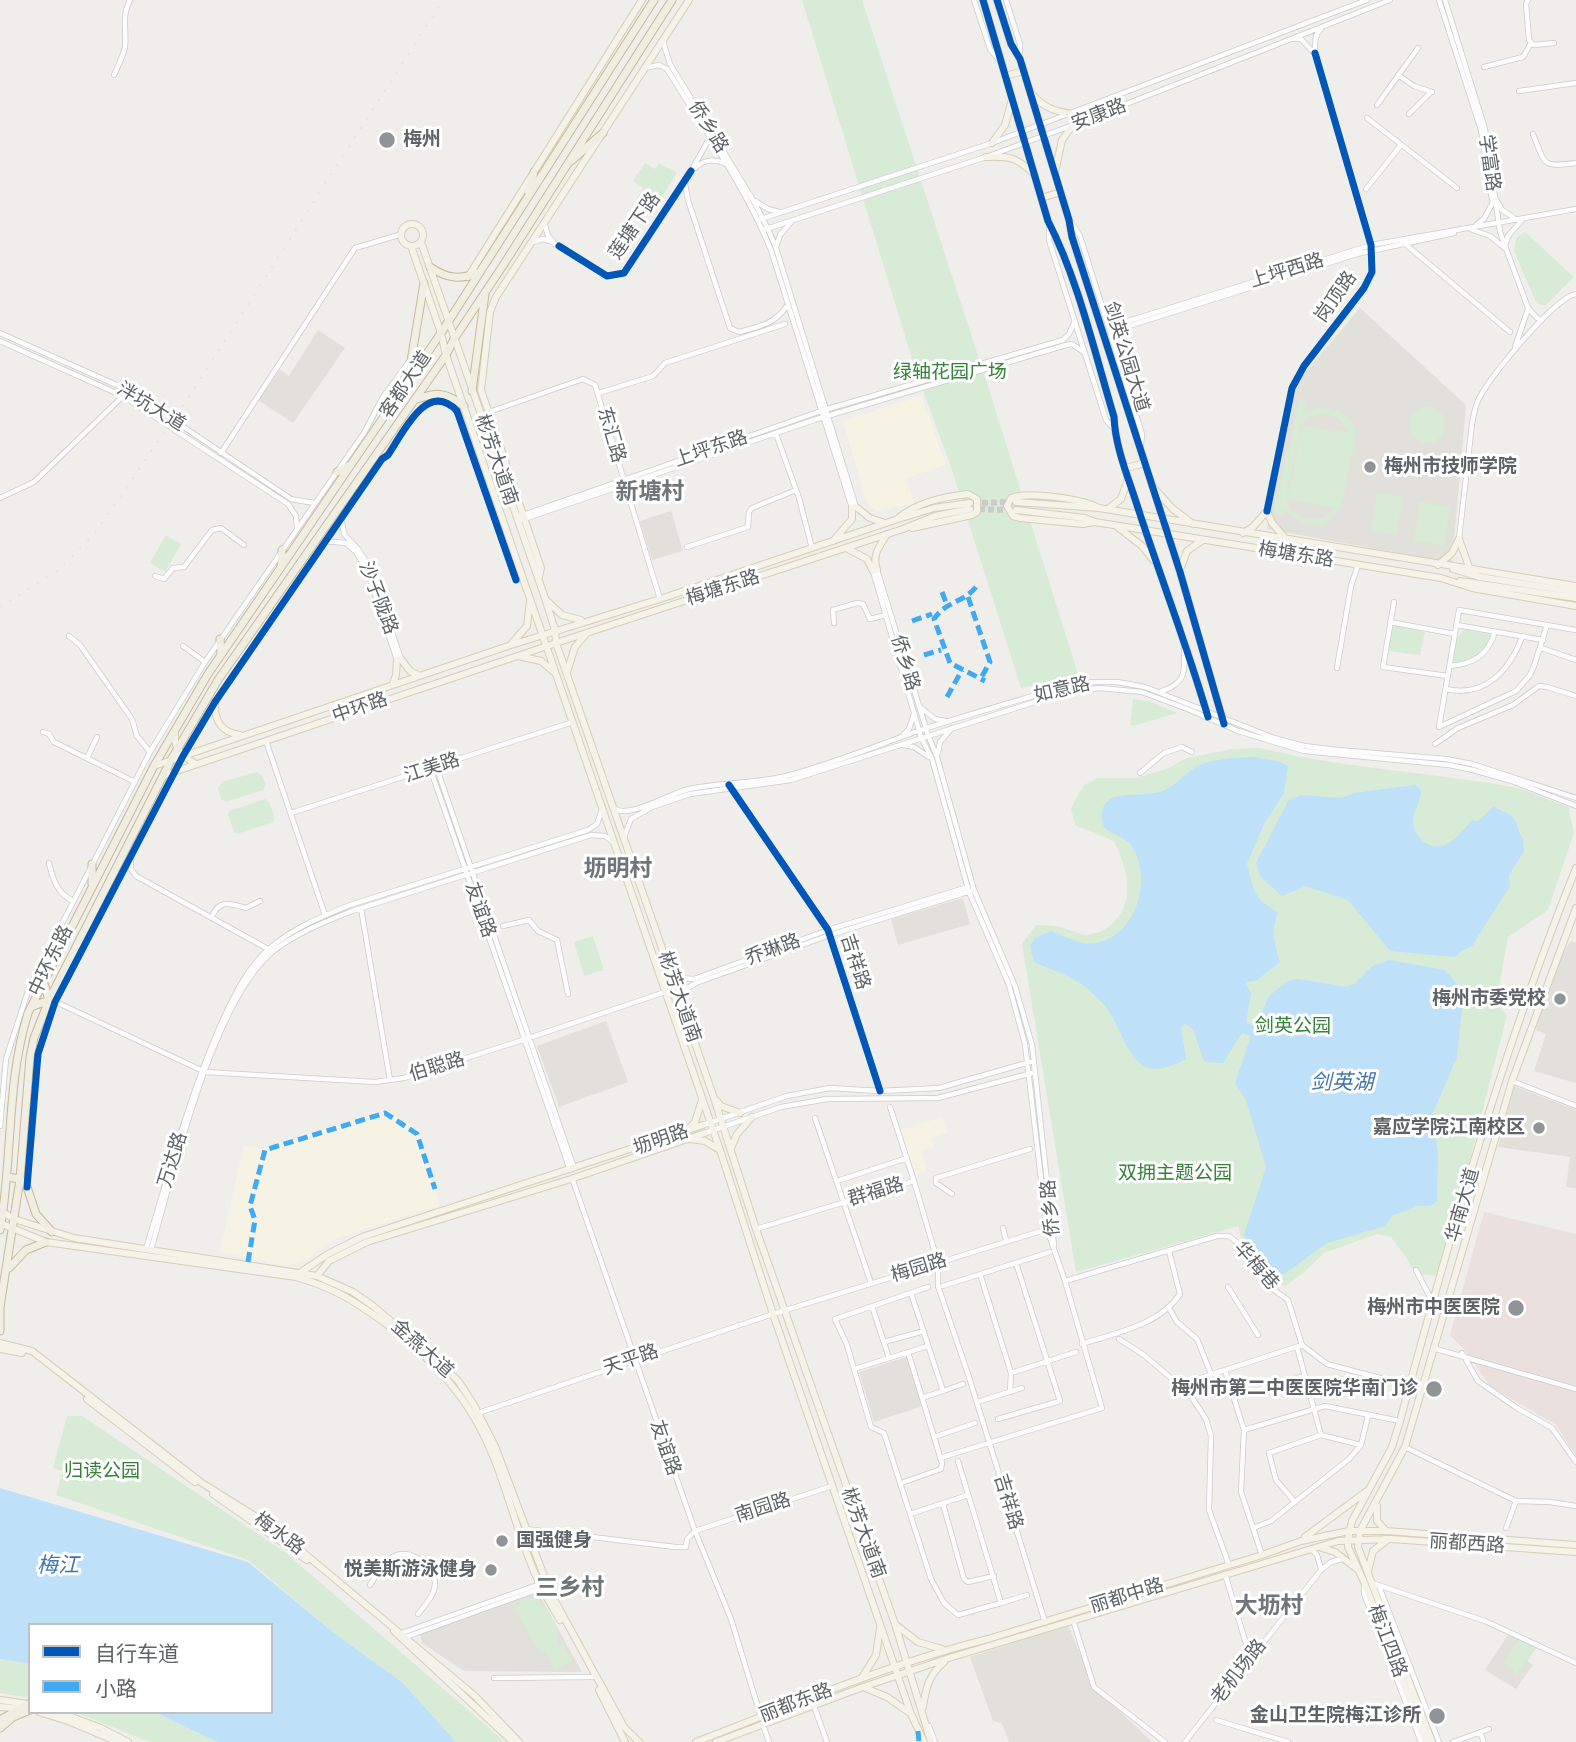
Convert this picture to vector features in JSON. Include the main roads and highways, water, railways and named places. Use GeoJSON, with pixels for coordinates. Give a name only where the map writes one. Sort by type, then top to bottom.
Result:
{"type":"FeatureCollection","features":[{"type":"Feature","properties":{"kind":"highway","name":"客都大道"},"geometry":{"type":"LineString","coordinates":[[155,766],[220,655],[390,410],[654,0]]}},
{"type":"Feature","properties":{"kind":"highway","name":"客都大道"},"geometry":{"type":"LineString","coordinates":[[171,760],[361,476],[446,355],[672,0]]}},
{"type":"Feature","properties":{"kind":"highway"},"geometry":{"type":"LineString","coordinates":[[565,166],[603,133]]}},
{"type":"Feature","properties":{"kind":"highway"},"geometry":{"type":"LineString","coordinates":[[525,202],[534,172]]}},
{"type":"Feature","properties":{"kind":"highway"},"geometry":{"type":"LineString","coordinates":[[491,255],[504,264]]}},
{"type":"Feature","properties":{"kind":"highway"},"geometry":{"type":"LineString","coordinates":[[430,267],[452,278],[467,278],[481,272]]}},
{"type":"Feature","properties":{"kind":"highway"},"geometry":{"type":"LineString","coordinates":[[408,381],[424,283]]}},
{"type":"Feature","properties":{"kind":"highway"},"geometry":{"type":"LineString","coordinates":[[472,391],[485,292]]}},
{"type":"Feature","properties":{"kind":"highway"},"geometry":{"type":"LineString","coordinates":[[414,400],[436,393],[450,395],[464,406]]}},
{"type":"Feature","properties":{"kind":"highway"},"geometry":{"type":"LineString","coordinates":[[390,410],[401,418]]}},
{"type":"Feature","properties":{"kind":"highway"},"geometry":{"type":"LineString","coordinates":[[337,472],[351,465]]}},
{"type":"Feature","properties":{"kind":"highway"},"geometry":{"type":"LineString","coordinates":[[359,492],[361,476]]}},
{"type":"Feature","properties":{"kind":"highway"},"geometry":{"type":"LineString","coordinates":[[281,567],[282,550]]}},
{"type":"Feature","properties":{"kind":"highway"},"geometry":{"type":"LineString","coordinates":[[220,639],[220,655]]}},
{"type":"Feature","properties":{"kind":"highway"},"geometry":{"type":"LineString","coordinates":[[196,694],[211,701]]}},
{"type":"Feature","properties":{"kind":"highway","name":"中环东路"},"geometry":{"type":"LineString","coordinates":[[12,1230],[34,1038],[171,760]]}},
{"type":"Feature","properties":{"kind":"highway","name":"中环东路"},"geometry":{"type":"LineString","coordinates":[[0,1226],[7,1177],[15,1041],[43,980],[155,766]]}},
{"type":"Feature","properties":{"kind":"highway"},"geometry":{"type":"LineString","coordinates":[[130,814],[141,820]]}},
{"type":"Feature","properties":{"kind":"highway"},"geometry":{"type":"LineString","coordinates":[[92,864],[92,886]]}},
{"type":"Feature","properties":{"kind":"highway"},"geometry":{"type":"LineString","coordinates":[[31,1007],[52,1001],[43,980]]}},
{"type":"Feature","properties":{"kind":"highway"},"geometry":{"type":"LineString","coordinates":[[0,1168],[7,1153]]}},
{"type":"Feature","properties":{"kind":"highway"},"geometry":{"type":"LineString","coordinates":[[7,1177],[20,1178],[27,1187],[36,1214],[52,1232]]}},
{"type":"Feature","properties":{"kind":"highway"},"geometry":{"type":"LineString","coordinates":[[0,1331],[0,1306],[12,1230]]}},
{"type":"Feature","properties":{"kind":"highway"},"geometry":{"type":"LineString","coordinates":[[7,1271],[26,1250],[46,1242]]}},
{"type":"Feature","properties":{"kind":"highway"},"geometry":{"type":"LineString","coordinates":[[0,1720],[19,1708],[28,1707]]}},
{"type":"Feature","properties":{"kind":"highway"},"geometry":{"type":"LineString","coordinates":[[0,1728],[28,1708]]}},
{"type":"Feature","properties":{"kind":"main road"},"geometry":{"type":"LineString","coordinates":[[467,278],[642,0]]}},
{"type":"Feature","properties":{"kind":"main road"},"geometry":{"type":"LineString","coordinates":[[521,518],[481,384],[490,312],[496,297],[689,0]]}},
{"type":"Feature","properties":{"kind":"main road","name":"剑英公园大道"},"geometry":{"type":"LineString","coordinates":[[983,0],[1041,198],[1081,309],[1145,529],[1208,714]]}},
{"type":"Feature","properties":{"kind":"main road","name":"剑英公园大道"},"geometry":{"type":"LineString","coordinates":[[997,0],[1011,44],[1024,71],[1072,237],[1180,572],[1224,721]]}},
{"type":"Feature","properties":{"kind":"main road"},"geometry":{"type":"LineString","coordinates":[[1005,76],[1024,71]]}},
{"type":"Feature","properties":{"kind":"main road"},"geometry":{"type":"LineString","coordinates":[[1029,90],[1044,107],[1055,112],[1072,114]]}},
{"type":"Feature","properties":{"kind":"main road"},"geometry":{"type":"LineString","coordinates":[[992,144],[1005,125],[1012,101]]}},
{"type":"Feature","properties":{"kind":"main road"},"geometry":{"type":"LineString","coordinates":[[1055,174],[1061,144],[1073,125]]}},
{"type":"Feature","properties":{"kind":"main road"},"geometry":{"type":"LineString","coordinates":[[986,157],[1005,156],[1016,159],[1034,174]]}},
{"type":"Feature","properties":{"kind":"main road"},"geometry":{"type":"LineString","coordinates":[[1041,198],[1061,192]]}},
{"type":"Feature","properties":{"kind":"main road"},"geometry":{"type":"LineString","coordinates":[[408,225],[417,226],[422,231],[421,242],[411,246],[404,242],[402,234],[408,225]]}},
{"type":"Feature","properties":{"kind":"main road","name":"彬芳大道南"},"geometry":{"type":"LineString","coordinates":[[421,242],[472,391],[521,518],[555,631],[556,643],[923,1709]]}},
{"type":"Feature","properties":{"kind":"main road","name":"彬芳大道南"},"geometry":{"type":"LineString","coordinates":[[411,246],[446,355],[702,1098],[708,1128],[720,1150],[921,1742]]}},
{"type":"Feature","properties":{"kind":"main road"},"geometry":{"type":"LineString","coordinates":[[1126,468],[1144,463]]}},
{"type":"Feature","properties":{"kind":"main road"},"geometry":{"type":"LineString","coordinates":[[1108,509],[1121,499],[1129,477]]}},
{"type":"Feature","properties":{"kind":"main road"},"geometry":{"type":"LineString","coordinates":[[1151,485],[1173,509],[1195,525]]}},
{"type":"Feature","properties":{"kind":"main road"},"geometry":{"type":"LineString","coordinates":[[895,520],[907,510],[931,501],[968,494],[977,499],[977,512],[972,515],[903,529]]}},
{"type":"Feature","properties":{"kind":"main road"},"geometry":{"type":"LineString","coordinates":[[1095,522],[1083,524],[1020,518],[1009,512],[1008,502],[1016,496],[1032,496],[1086,502],[1099,508]]}},
{"type":"Feature","properties":{"kind":"main road","name":"梅塘东路"},"geometry":{"type":"LineString","coordinates":[[555,631],[934,508],[970,506],[556,643]]}},
{"type":"Feature","properties":{"kind":"main road","name":"梅塘东路"},"geometry":{"type":"LineString","coordinates":[[1574,593],[1469,568],[1108,509],[1016,506],[1095,522],[1440,578],[1472,588],[1576,606]]}},
{"type":"Feature","properties":{"kind":"main road"},"geometry":{"type":"LineString","coordinates":[[833,541],[852,519],[854,507],[870,518],[887,523]]}},
{"type":"Feature","properties":{"kind":"main road"},"geometry":{"type":"LineString","coordinates":[[1242,533],[1253,527],[1267,511],[1272,523],[1287,540]]}},
{"type":"Feature","properties":{"kind":"main road"},"geometry":{"type":"LineString","coordinates":[[1114,523],[1142,546],[1157,566]]}},
{"type":"Feature","properties":{"kind":"main road"},"geometry":{"type":"LineString","coordinates":[[846,548],[867,559],[875,571],[876,552],[887,534]]}},
{"type":"Feature","properties":{"kind":"main road"},"geometry":{"type":"LineString","coordinates":[[1180,572],[1187,551],[1203,540]]}},
{"type":"Feature","properties":{"kind":"main road"},"geometry":{"type":"LineString","coordinates":[[1438,565],[1452,553],[1459,540],[1469,568]]}},
{"type":"Feature","properties":{"kind":"main road"},"geometry":{"type":"LineString","coordinates":[[1438,565],[1480,577],[1574,593]]}},
{"type":"Feature","properties":{"kind":"main road"},"geometry":{"type":"LineString","coordinates":[[1440,578],[1574,593]]}},
{"type":"Feature","properties":{"kind":"main road"},"geometry":{"type":"LineString","coordinates":[[511,645],[527,626],[531,597]]}},
{"type":"Feature","properties":{"kind":"main road"},"geometry":{"type":"LineString","coordinates":[[545,598],[562,615],[585,621]]}},
{"type":"Feature","properties":{"kind":"main road"},"geometry":{"type":"LineString","coordinates":[[544,634],[555,631]]}},
{"type":"Feature","properties":{"kind":"main road"},"geometry":{"type":"LineString","coordinates":[[567,674],[575,647],[588,632]]}},
{"type":"Feature","properties":{"kind":"main road","name":"中环路"},"geometry":{"type":"LineString","coordinates":[[155,766],[544,634]]}},
{"type":"Feature","properties":{"kind":"main road","name":"中环路"},"geometry":{"type":"LineString","coordinates":[[165,775],[556,643]]}},
{"type":"Feature","properties":{"kind":"main road"},"geometry":{"type":"LineString","coordinates":[[516,656],[541,661],[557,674]]}},
{"type":"Feature","properties":{"kind":"main road"},"geometry":{"type":"LineString","coordinates":[[393,684],[399,659],[410,671],[419,675]]}},
{"type":"Feature","properties":{"kind":"main road"},"geometry":{"type":"LineString","coordinates":[[211,701],[221,727],[233,734],[242,735]]}},
{"type":"Feature","properties":{"kind":"main road"},"geometry":{"type":"LineString","coordinates":[[176,726],[174,740],[177,749],[196,764]]}},
{"type":"Feature","properties":{"kind":"main road","name":"华南大道"},"geometry":{"type":"LineString","coordinates":[[1348,1539],[1352,1521],[1392,1447],[1401,1422],[1501,1074],[1576,868]]}},
{"type":"Feature","properties":{"kind":"main road","name":"华南大道"},"geometry":{"type":"LineString","coordinates":[[1359,1535],[1405,1447],[1512,1081],[1576,908]]}},
{"type":"Feature","properties":{"kind":"main road"},"geometry":{"type":"LineString","coordinates":[[702,1098],[695,1122],[686,1135],[705,1141],[720,1150]]}},
{"type":"Feature","properties":{"kind":"main road"},"geometry":{"type":"LineString","coordinates":[[714,1098],[721,1106],[740,1113]]}},
{"type":"Feature","properties":{"kind":"main road"},"geometry":{"type":"LineString","coordinates":[[731,1150],[737,1134],[752,1117]]}},
{"type":"Feature","properties":{"kind":"main road","name":"坜明路"},"geometry":{"type":"LineString","coordinates":[[317,1276],[329,1261],[367,1242],[708,1128]]}},
{"type":"Feature","properties":{"kind":"main road","name":"坜明路"},"geometry":{"type":"LineString","coordinates":[[300,1272],[362,1237],[572,1173]]}},
{"type":"Feature","properties":{"kind":"main road","name":"金燕大道"},"geometry":{"type":"LineString","coordinates":[[2,1211],[14,1219],[61,1234],[317,1276],[363,1299],[425,1349],[459,1382],[478,1413],[495,1446],[550,1592],[624,1727],[639,1742]]}},
{"type":"Feature","properties":{"kind":"main road","name":"金燕大道"},"geometry":{"type":"LineString","coordinates":[[0,1226],[46,1242],[296,1277],[327,1286],[349,1298],[422,1354],[468,1406],[486,1440],[541,1586],[593,1677],[625,1742]]}},
{"type":"Feature","properties":{"kind":"main road"},"geometry":{"type":"LineString","coordinates":[[58,1244],[61,1234]]}},
{"type":"Feature","properties":{"kind":"main road"},"geometry":{"type":"LineString","coordinates":[[1430,1316],[1441,1318]]}},
{"type":"Feature","properties":{"kind":"main road","name":"梅水路"},"geometry":{"type":"LineString","coordinates":[[3,1347],[31,1354],[176,1470],[321,1569],[475,1696],[519,1742]]}},
{"type":"Feature","properties":{"kind":"main road"},"geometry":{"type":"LineString","coordinates":[[1301,1541],[1371,1488]]}},
{"type":"Feature","properties":{"kind":"main road"},"geometry":{"type":"LineString","coordinates":[[1379,1498],[1376,1508],[1377,1521],[1386,1531]]}},
{"type":"Feature","properties":{"kind":"main road","name":"丽都中路"},"geometry":{"type":"LineString","coordinates":[[896,1667],[1301,1541],[1349,1531],[1359,1535]]}},
{"type":"Feature","properties":{"kind":"main road","name":"丽都西路"},"geometry":{"type":"LineString","coordinates":[[1359,1535],[1386,1531],[1576,1545]]}},
{"type":"Feature","properties":{"kind":"main road","name":"丽都中路"},"geometry":{"type":"LineString","coordinates":[[899,1675],[1225,1573],[1359,1535]]}},
{"type":"Feature","properties":{"kind":"main road","name":"丽都西路"},"geometry":{"type":"LineString","coordinates":[[1359,1535],[1576,1552]]}},
{"type":"Feature","properties":{"kind":"main road","name":"梅江四路"},"geometry":{"type":"LineString","coordinates":[[1359,1535],[1358,1547],[1426,1742]]}},
{"type":"Feature","properties":{"kind":"main road","name":"梅江四路"},"geometry":{"type":"LineString","coordinates":[[1348,1539],[1357,1569],[1372,1583],[1432,1742]]}},
{"type":"Feature","properties":{"kind":"main road"},"geometry":{"type":"LineString","coordinates":[[1368,1571],[1377,1546],[1391,1539]]}},
{"type":"Feature","properties":{"kind":"main road"},"geometry":{"type":"LineString","coordinates":[[1309,1549],[1329,1548],[1357,1569]]}},
{"type":"Feature","properties":{"kind":"main road"},"geometry":{"type":"LineString","coordinates":[[862,1677],[876,1656],[881,1622]]}},
{"type":"Feature","properties":{"kind":"main road"},"geometry":{"type":"LineString","coordinates":[[895,1624],[918,1642],[936,1649],[947,1649]]}},
{"type":"Feature","properties":{"kind":"main road","name":"梅水路"},"geometry":{"type":"LineString","coordinates":[[402,1635],[513,1742]]}},
{"type":"Feature","properties":{"kind":"main road"},"geometry":{"type":"LineString","coordinates":[[923,1658],[925,1666]]}},
{"type":"Feature","properties":{"kind":"main road"},"geometry":{"type":"LineString","coordinates":[[933,1742],[924,1720],[923,1709],[929,1678],[933,1671],[949,1658]]}},
{"type":"Feature","properties":{"kind":"main road","name":"丽都东路"},"geometry":{"type":"LineString","coordinates":[[716,1742],[862,1677],[896,1667]]}},
{"type":"Feature","properties":{"kind":"main road","name":"丽都东路"},"geometry":{"type":"LineString","coordinates":[[696,1742],[814,1706],[899,1675]]}},
{"type":"Feature","properties":{"kind":"main road"},"geometry":{"type":"LineString","coordinates":[[863,1687],[887,1697],[911,1714]]}},
{"type":"Feature","properties":{"kind":"main road"},"geometry":{"type":"LineString","coordinates":[[0,1700],[28,1707]]}},
{"type":"Feature","properties":{"kind":"main road"},"geometry":{"type":"LineString","coordinates":[[0,1707],[19,1708]]}},
{"type":"Feature","properties":{"kind":"main road"},"geometry":{"type":"LineString","coordinates":[[45,1714],[118,1742]]}},
{"type":"Feature","properties":{"kind":"main road"},"geometry":{"type":"LineString","coordinates":[[64,1714],[102,1728],[128,1742]]}},
{"type":"Feature","properties":{"kind":"main road"},"geometry":{"type":"LineString","coordinates":[[625,1742],[632,1737]]}},
{"type":"Feature","properties":{"kind":"water","name":"剑英湖"},"geometry":{"type":"Polygon","coordinates":[[[1255,757],[1288,766],[1284,793],[1264,824],[1247,864],[1254,891],[1261,901],[1278,913],[1274,931],[1280,962],[1257,980],[1245,983],[1251,993],[1246,1023],[1256,1026],[1269,996],[1286,982],[1296,979],[1347,987],[1354,984],[1372,966],[1389,960],[1445,970],[1464,992],[1457,1057],[1432,1115],[1438,1153],[1437,1201],[1430,1206],[1418,1206],[1393,1215],[1385,1226],[1327,1243],[1278,1276],[1268,1270],[1244,1235],[1266,1167],[1246,1100],[1235,1083],[1251,1036],[1242,1033],[1223,1063],[1204,1062],[1193,1029],[1185,1024],[1181,1027],[1186,1059],[1169,1067],[1155,1069],[1145,1066],[1136,1060],[1130,1051],[1103,1003],[1076,980],[1034,962],[1030,946],[1035,938],[1051,931],[1080,942],[1097,943],[1111,938],[1132,916],[1138,903],[1141,873],[1138,858],[1131,845],[1104,827],[1102,813],[1105,804],[1112,798],[1165,790],[1203,764],[1255,757]]]}},
{"type":"Feature","properties":{"kind":"water"},"geometry":{"type":"Polygon","coordinates":[[[1415,785],[1421,790],[1413,818],[1414,827],[1421,839],[1430,845],[1450,842],[1472,820],[1478,821],[1494,806],[1511,816],[1523,838],[1524,851],[1509,875],[1510,886],[1472,946],[1455,957],[1390,951],[1348,900],[1305,886],[1282,896],[1260,876],[1256,863],[1288,801],[1301,795],[1342,798],[1354,793],[1415,785]]]}},
{"type":"Feature","properties":{"kind":"water","name":"梅江"},"geometry":{"type":"Polygon","coordinates":[[[0,1488],[248,1562],[333,1632],[403,1683],[456,1742],[217,1742],[159,1714],[273,1714],[273,1623],[28,1623],[28,1664],[0,1659],[0,1488]]]}},
{"type":"Feature","properties":{"kind":"tunnel"},"geometry":{"type":"LineString","coordinates":[[973,503],[1016,502]]}},
{"type":"Feature","properties":{"kind":"tunnel"},"geometry":{"type":"LineString","coordinates":[[970,509],[1013,510]]}},
{"type":"Feature","properties":{"kind":"railway"},"geometry":{"type":"LineString","coordinates":[[0,607],[57,571],[93,536],[190,395],[443,0]]}},
{"type":"Feature","properties":{"kind":"place","name":"梅州"},"geometry":{"type":"Point","coordinates":[387,140]}},
{"type":"Feature","properties":{"kind":"place","name":"梅州市技师学院"},"geometry":{"type":"Point","coordinates":[1370,467]}},
{"type":"Feature","properties":{"kind":"place","name":"梅州市委党校"},"geometry":{"type":"Point","coordinates":[1560,999]}},
{"type":"Feature","properties":{"kind":"place","name":"嘉应学院江南校区"},"geometry":{"type":"Point","coordinates":[1539,1128]}},
{"type":"Feature","properties":{"kind":"place","name":"梅州市中医医院"},"geometry":{"type":"Point","coordinates":[1516,1308]}},
{"type":"Feature","properties":{"kind":"place","name":"梅州市第二中医医院华南门诊"},"geometry":{"type":"Point","coordinates":[1434,1389]}},
{"type":"Feature","properties":{"kind":"place","name":"国强健身"},"geometry":{"type":"Point","coordinates":[502,1541]}},
{"type":"Feature","properties":{"kind":"place","name":"悦美斯游泳健身"},"geometry":{"type":"Point","coordinates":[491,1570]}},
{"type":"Feature","properties":{"kind":"place","name":"金山卫生院梅江诊所"},"geometry":{"type":"Point","coordinates":[1437,1716]}},
{"type":"Feature","properties":{"kind":"district","name":"新塘村"},"geometry":{"type":"Point","coordinates":[650,492]}},
{"type":"Feature","properties":{"kind":"district","name":"坜明村"},"geometry":{"type":"Point","coordinates":[618,869]}},
{"type":"Feature","properties":{"kind":"district","name":"三乡村"},"geometry":{"type":"Point","coordinates":[570,1588]}},
{"type":"Feature","properties":{"kind":"district","name":"大坜村"},"geometry":{"type":"Point","coordinates":[1269,1606]}},
{"type":"Feature","properties":{"kind":"park label","name":"绿轴花园广场"},"geometry":{"type":"Point","coordinates":[950,373]}},
{"type":"Feature","properties":{"kind":"park label","name":"剑英公园"},"geometry":{"type":"Point","coordinates":[1293,1027]}},
{"type":"Feature","properties":{"kind":"park label","name":"双拥主题公园"},"geometry":{"type":"Point","coordinates":[1175,1174]}},
{"type":"Feature","properties":{"kind":"park label","name":"归读公园"},"geometry":{"type":"Point","coordinates":[102,1472]}}]}
